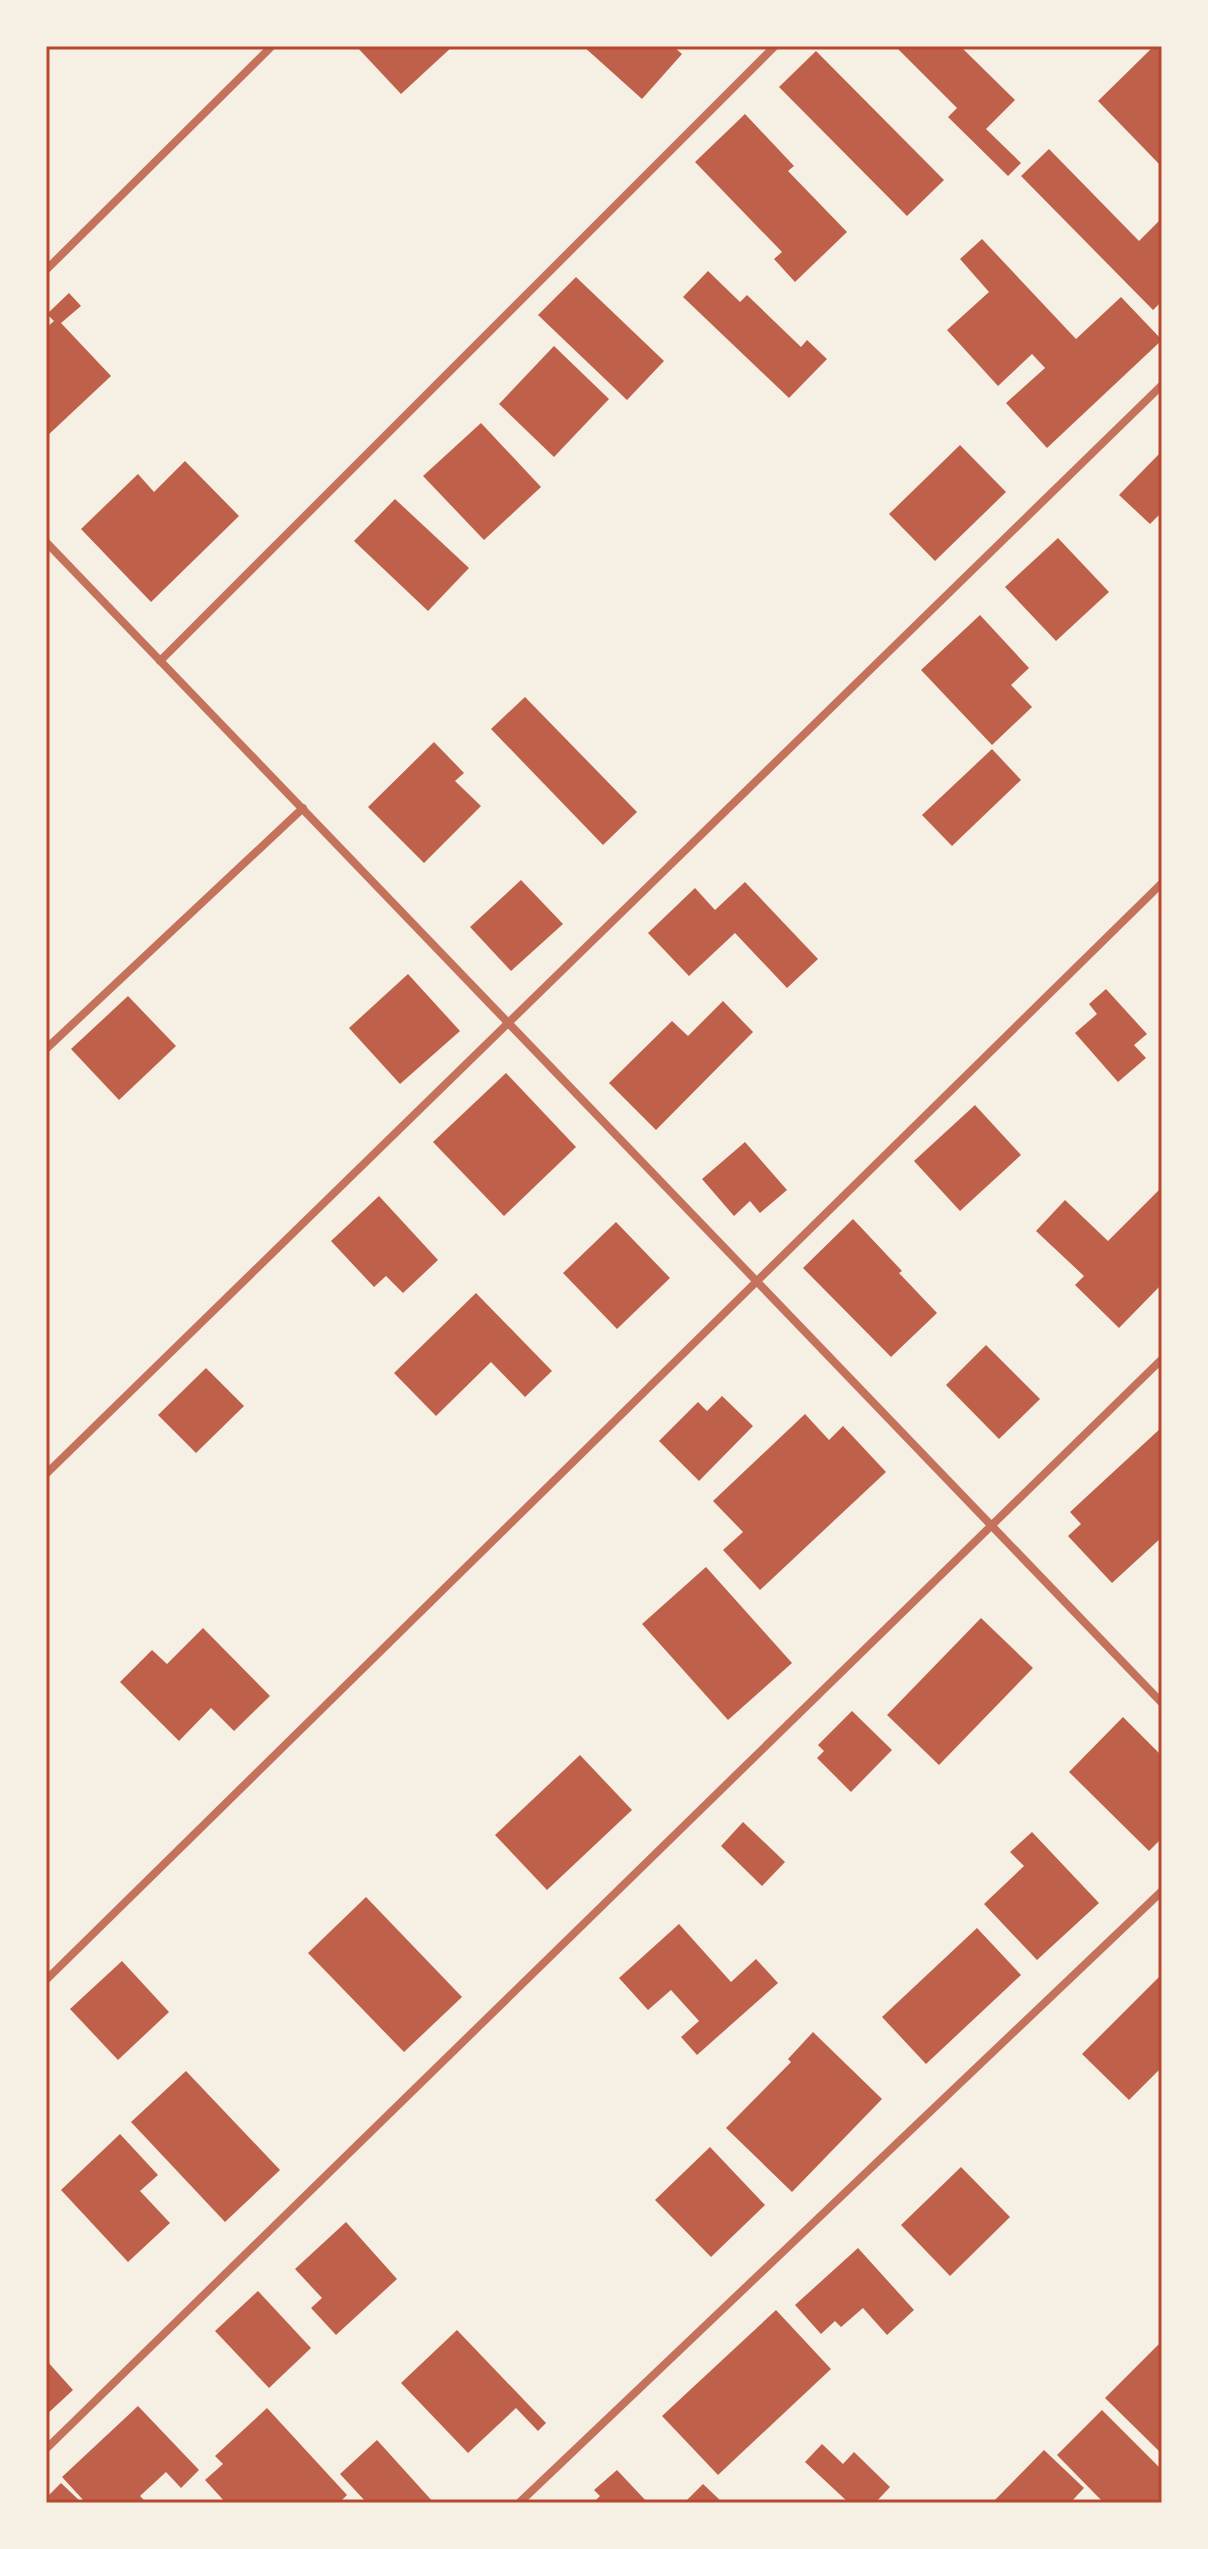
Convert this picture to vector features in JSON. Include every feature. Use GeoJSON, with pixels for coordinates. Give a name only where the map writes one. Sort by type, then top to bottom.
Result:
{"type":"FeatureCollection","features":[{"type":"Feature","properties":{"kind":"street"},"geometry":{"type":"LineString","coordinates":[[46,270],[272,46]]}},
{"type":"Feature","properties":{"kind":"street"},"geometry":{"type":"LineString","coordinates":[[160,661],[775,46]]}},
{"type":"Feature","properties":{"kind":"street"},"geometry":{"type":"LineString","coordinates":[[46,1474],[1162,385]]}},
{"type":"Feature","properties":{"kind":"street"},"geometry":{"type":"LineString","coordinates":[[46,542],[1162,1703]]}},
{"type":"Feature","properties":{"kind":"street"},"geometry":{"type":"LineString","coordinates":[[46,1049],[303,808]]}},
{"type":"Feature","properties":{"kind":"street"},"geometry":{"type":"LineString","coordinates":[[46,1980],[1162,883]]}},
{"type":"Feature","properties":{"kind":"street"},"geometry":{"type":"LineString","coordinates":[[46,2449],[1162,1359]]}},
{"type":"Feature","properties":{"kind":"street"},"geometry":{"type":"LineString","coordinates":[[519,2503],[1162,1891]]}},
{"type":"Feature","properties":{"kind":"building"},"geometry":{"type":"Polygon","coordinates":[[[356,46],[453,46],[401,94],[356,46]]]}},
{"type":"Feature","properties":{"kind":"building"},"geometry":{"type":"Polygon","coordinates":[[[583,46],[673,46],[682,54],[642,99],[583,46]]]}},
{"type":"Feature","properties":{"kind":"building"},"geometry":{"type":"Polygon","coordinates":[[[895,46],[960,46],[1015,100],[986,129],[1021,163],[1008,176],[948,117],[957,108],[895,46]]]}},
{"type":"Feature","properties":{"kind":"building"},"geometry":{"type":"Polygon","coordinates":[[[1154,46],[1162,46],[1162,167],[1098,101],[1154,46]]]}},
{"type":"Feature","properties":{"kind":"building"},"geometry":{"type":"Polygon","coordinates":[[[816,51],[944,180],[907,216],[779,87],[816,51]]]}},
{"type":"Feature","properties":{"kind":"building"},"geometry":{"type":"Polygon","coordinates":[[[745,114],[794,166],[788,171],[847,232],[795,282],[774,259],[782,252],[695,162],[745,114]]]}},
{"type":"Feature","properties":{"kind":"building"},"geometry":{"type":"Polygon","coordinates":[[[1049,149],[1139,241],[1162,218],[1162,301],[1153,310],[1021,176],[1049,149]]]}},
{"type":"Feature","properties":{"kind":"building"},"geometry":{"type":"Polygon","coordinates":[[[982,239],[1076,339],[1121,297],[1162,340],[1047,448],[1006,403],[1045,368],[1032,354],[998,386],[947,330],[989,292],[960,259],[982,239]]]}},
{"type":"Feature","properties":{"kind":"building"},"geometry":{"type":"Polygon","coordinates":[[[708,271],[740,302],[747,295],[801,347],[807,340],[827,359],[789,398],[683,297],[708,271]]]}},
{"type":"Feature","properties":{"kind":"building"},"geometry":{"type":"Polygon","coordinates":[[[576,277],[664,361],[627,400],[538,315],[576,277]]]}},
{"type":"Feature","properties":{"kind":"building"},"geometry":{"type":"Polygon","coordinates":[[[69,293],[81,306],[61,323],[111,376],[46,437],[46,328],[54,321],[47,314],[69,293]]]}},
{"type":"Feature","properties":{"kind":"building"},"geometry":{"type":"Polygon","coordinates":[[[554,346],[609,399],[554,457],[499,404],[554,346]]]}},
{"type":"Feature","properties":{"kind":"building"},"geometry":{"type":"Polygon","coordinates":[[[481,423],[541,487],[484,540],[423,476],[481,423]]]}},
{"type":"Feature","properties":{"kind":"building"},"geometry":{"type":"Polygon","coordinates":[[[960,445],[1006,492],[935,561],[889,514],[960,445]]]}},
{"type":"Feature","properties":{"kind":"building"},"geometry":{"type":"Polygon","coordinates":[[[1162,451],[1162,512],[1150,524],[1119,495],[1162,451]]]}},
{"type":"Feature","properties":{"kind":"building"},"geometry":{"type":"Polygon","coordinates":[[[185,461],[239,516],[151,602],[81,529],[138,474],[154,492],[185,461]]]}},
{"type":"Feature","properties":{"kind":"building"},"geometry":{"type":"Polygon","coordinates":[[[395,499],[469,568],[428,611],[354,541],[395,499]]]}},
{"type":"Feature","properties":{"kind":"building"},"geometry":{"type":"Polygon","coordinates":[[[1058,538],[1109,592],[1056,641],[1005,587],[1058,538]]]}},
{"type":"Feature","properties":{"kind":"building"},"geometry":{"type":"Polygon","coordinates":[[[980,615],[1029,668],[1011,685],[1032,707],[992,745],[921,670],[980,615]]]}},
{"type":"Feature","properties":{"kind":"building"},"geometry":{"type":"Polygon","coordinates":[[[525,697],[637,812],[603,845],[491,729],[525,697]]]}},
{"type":"Feature","properties":{"kind":"building"},"geometry":{"type":"Polygon","coordinates":[[[434,742],[464,773],[455,781],[481,806],[424,863],[368,807],[434,742]]]}},
{"type":"Feature","properties":{"kind":"building"},"geometry":{"type":"Polygon","coordinates":[[[992,749],[1021,780],[952,846],[922,815],[992,749]]]}},
{"type":"Feature","properties":{"kind":"building"},"geometry":{"type":"Polygon","coordinates":[[[521,880],[563,924],[511,971],[470,927],[521,880]]]}},
{"type":"Feature","properties":{"kind":"building"},"geometry":{"type":"Polygon","coordinates":[[[745,882],[818,959],[787,988],[735,933],[689,976],[648,933],[695,888],[715,910],[745,882]]]}},
{"type":"Feature","properties":{"kind":"building"},"geometry":{"type":"Polygon","coordinates":[[[408,974],[460,1031],[400,1084],[349,1028],[408,974]]]}},
{"type":"Feature","properties":{"kind":"building"},"geometry":{"type":"Polygon","coordinates":[[[1106,989],[1147,1034],[1134,1045],[1146,1058],[1118,1082],[1075,1033],[1097,1014],[1089,1004],[1106,989]]]}},
{"type":"Feature","properties":{"kind":"building"},"geometry":{"type":"Polygon","coordinates":[[[128,996],[176,1046],[119,1100],[71,1049],[128,996]]]}},
{"type":"Feature","properties":{"kind":"building"},"geometry":{"type":"Polygon","coordinates":[[[723,1001],[753,1032],[656,1130],[609,1083],[672,1021],[688,1036],[723,1001]]]}},
{"type":"Feature","properties":{"kind":"building"},"geometry":{"type":"Polygon","coordinates":[[[506,1073],[576,1147],[504,1216],[433,1142],[506,1073]]]}},
{"type":"Feature","properties":{"kind":"building"},"geometry":{"type":"Polygon","coordinates":[[[975,1105],[1021,1155],[960,1211],[914,1161],[975,1105]]]}},
{"type":"Feature","properties":{"kind":"building"},"geometry":{"type":"Polygon","coordinates":[[[745,1142],[787,1190],[760,1213],[750,1201],[734,1216],[702,1179],[745,1142]]]}},
{"type":"Feature","properties":{"kind":"building"},"geometry":{"type":"Polygon","coordinates":[[[1160,1189],[1162,1284],[1119,1328],[1075,1285],[1084,1276],[1036,1231],[1065,1200],[1108,1241],[1160,1189]]]}},
{"type":"Feature","properties":{"kind":"building"},"geometry":{"type":"Polygon","coordinates":[[[379,1196],[438,1260],[403,1293],[386,1276],[374,1287],[331,1241],[379,1196]]]}},
{"type":"Feature","properties":{"kind":"building"},"geometry":{"type":"Polygon","coordinates":[[[853,1219],[937,1313],[891,1357],[803,1268],[853,1219]]]}},
{"type":"Feature","properties":{"kind":"building"},"geometry":{"type":"Polygon","coordinates":[[[616,1222],[670,1278],[617,1329],[563,1273],[616,1222]]]}},
{"type":"Feature","properties":{"kind":"building"},"geometry":{"type":"Polygon","coordinates":[[[476,1293],[552,1371],[525,1397],[491,1362],[436,1416],[394,1373],[476,1293]]]}},
{"type":"Feature","properties":{"kind":"building"},"geometry":{"type":"Polygon","coordinates":[[[986,1345],[1040,1399],[999,1439],[946,1385],[986,1345]]]}},
{"type":"Feature","properties":{"kind":"building"},"geometry":{"type":"Polygon","coordinates":[[[206,1368],[244,1406],[196,1453],[158,1415],[206,1368]]]}},
{"type":"Feature","properties":{"kind":"building"},"geometry":{"type":"Polygon","coordinates":[[[722,1396],[753,1426],[699,1481],[659,1441],[698,1402],[707,1411],[722,1396]]]}},
{"type":"Feature","properties":{"kind":"building"},"geometry":{"type":"Polygon","coordinates":[[[805,1414],[829,1440],[843,1426],[886,1472],[760,1590],[723,1550],[743,1532],[713,1501],[805,1414]]]}},
{"type":"Feature","properties":{"kind":"building"},"geometry":{"type":"Polygon","coordinates":[[[1162,1427],[1162,1537],[1112,1583],[1068,1536],[1081,1524],[1070,1512],[1162,1427]]]}},
{"type":"Feature","properties":{"kind":"building"},"geometry":{"type":"Polygon","coordinates":[[[706,1567],[792,1663],[728,1720],[642,1624],[706,1567]]]}},
{"type":"Feature","properties":{"kind":"building"},"geometry":{"type":"Polygon","coordinates":[[[981,1618],[1033,1668],[939,1765],[887,1715],[981,1618]]]}},
{"type":"Feature","properties":{"kind":"building"},"geometry":{"type":"Polygon","coordinates":[[[203,1628],[270,1696],[234,1731],[211,1708],[179,1741],[120,1682],[152,1650],[167,1664],[203,1628]]]}},
{"type":"Feature","properties":{"kind":"building"},"geometry":{"type":"Polygon","coordinates":[[[852,1711],[892,1750],[851,1792],[817,1758],[824,1751],[818,1745],[852,1711]]]}},
{"type":"Feature","properties":{"kind":"building"},"geometry":{"type":"Polygon","coordinates":[[[1123,1717],[1162,1756],[1162,1838],[1149,1851],[1069,1772],[1123,1717]]]}},
{"type":"Feature","properties":{"kind":"building"},"geometry":{"type":"Polygon","coordinates":[[[580,1755],[632,1810],[547,1890],[495,1835],[580,1755]]]}},
{"type":"Feature","properties":{"kind":"building"},"geometry":{"type":"Polygon","coordinates":[[[743,1822],[785,1862],[762,1886],[721,1846],[743,1822]]]}},
{"type":"Feature","properties":{"kind":"building"},"geometry":{"type":"Polygon","coordinates":[[[1032,1832],[1099,1903],[1037,1960],[984,1904],[1024,1866],[1010,1852],[1032,1832]]]}},
{"type":"Feature","properties":{"kind":"building"},"geometry":{"type":"Polygon","coordinates":[[[366,1897],[462,1997],[404,2052],[308,1953],[366,1897]]]}},
{"type":"Feature","properties":{"kind":"building"},"geometry":{"type":"Polygon","coordinates":[[[679,1924],[731,1982],[756,1959],[778,1983],[697,2055],[681,2037],[699,2021],[671,1990],[648,2010],[619,1978],[679,1924]]]}},
{"type":"Feature","properties":{"kind":"building"},"geometry":{"type":"Polygon","coordinates":[[[977,1928],[1021,1975],[926,2064],[882,2017],[977,1928]]]}},
{"type":"Feature","properties":{"kind":"building"},"geometry":{"type":"Polygon","coordinates":[[[122,1961],[169,2012],[118,2060],[70,2009],[122,1961]]]}},
{"type":"Feature","properties":{"kind":"building"},"geometry":{"type":"Polygon","coordinates":[[[1162,1974],[1162,2067],[1129,2100],[1082,2054],[1162,1974]]]}},
{"type":"Feature","properties":{"kind":"building"},"geometry":{"type":"Polygon","coordinates":[[[813,2032],[882,2099],[792,2192],[726,2128],[791,2062],[788,2059],[813,2032]]]}},
{"type":"Feature","properties":{"kind":"building"},"geometry":{"type":"Polygon","coordinates":[[[186,2071],[280,2170],[225,2222],[131,2122],[186,2071]]]}},
{"type":"Feature","properties":{"kind":"building"},"geometry":{"type":"Polygon","coordinates":[[[120,2134],[158,2175],[140,2191],[170,2223],[128,2262],[61,2190],[120,2134]]]}},
{"type":"Feature","properties":{"kind":"building"},"geometry":{"type":"Polygon","coordinates":[[[710,2147],[765,2205],[711,2257],[655,2200],[710,2147]]]}},
{"type":"Feature","properties":{"kind":"building"},"geometry":{"type":"Polygon","coordinates":[[[961,2167],[1010,2217],[950,2276],[901,2225],[961,2167]]]}},
{"type":"Feature","properties":{"kind":"building"},"geometry":{"type":"Polygon","coordinates":[[[346,2222],[397,2279],[336,2335],[311,2308],[322,2298],[295,2269],[346,2222]]]}},
{"type":"Feature","properties":{"kind":"building"},"geometry":{"type":"Polygon","coordinates":[[[858,2248],[914,2310],[887,2335],[863,2308],[841,2327],[835,2321],[821,2334],[795,2305],[858,2248]]]}},
{"type":"Feature","properties":{"kind":"building"},"geometry":{"type":"Polygon","coordinates":[[[258,2291],[311,2348],[269,2388],[215,2331],[258,2291]]]}},
{"type":"Feature","properties":{"kind":"building"},"geometry":{"type":"Polygon","coordinates":[[[776,2310],[831,2369],[718,2475],[662,2416],[776,2310]]]}},
{"type":"Feature","properties":{"kind":"building"},"geometry":{"type":"Polygon","coordinates":[[[457,2330],[546,2423],[538,2431],[516,2408],[468,2453],[401,2383],[457,2330]]]}},
{"type":"Feature","properties":{"kind":"building"},"geometry":{"type":"Polygon","coordinates":[[[1162,2341],[1162,2454],[1105,2398],[1162,2341]]]}},
{"type":"Feature","properties":{"kind":"building"},"geometry":{"type":"Polygon","coordinates":[[[46,2360],[73,2390],[46,2415],[46,2360]]]}},
{"type":"Feature","properties":{"kind":"building"},"geometry":{"type":"Polygon","coordinates":[[[138,2406],[199,2470],[181,2488],[166,2472],[140,2496],[147,2503],[86,2503],[62,2477],[138,2406]]]}},
{"type":"Feature","properties":{"kind":"building"},"geometry":{"type":"Polygon","coordinates":[[[267,2408],[347,2495],[339,2503],[226,2503],[205,2480],[223,2464],[215,2456],[267,2408]]]}},
{"type":"Feature","properties":{"kind":"building"},"geometry":{"type":"Polygon","coordinates":[[[1102,2410],[1162,2470],[1162,2503],[1104,2503],[1057,2455],[1102,2410]]]}},
{"type":"Feature","properties":{"kind":"building"},"geometry":{"type":"Polygon","coordinates":[[[377,2440],[434,2503],[367,2503],[340,2474],[377,2440]]]}},
{"type":"Feature","properties":{"kind":"building"},"geometry":{"type":"Polygon","coordinates":[[[822,2444],[843,2464],[854,2452],[890,2487],[875,2503],[849,2503],[805,2462],[822,2444]]]}},
{"type":"Feature","properties":{"kind":"building"},"geometry":{"type":"Polygon","coordinates":[[[1044,2450],[1084,2488],[1070,2503],[992,2503],[1044,2450]]]}},
{"type":"Feature","properties":{"kind":"building"},"geometry":{"type":"Polygon","coordinates":[[[617,2470],[648,2503],[593,2503],[600,2496],[594,2490],[617,2470]]]}},
{"type":"Feature","properties":{"kind":"building"},"geometry":{"type":"Polygon","coordinates":[[[61,2483],[82,2503],[46,2503],[46,2498],[61,2483]]]}},
{"type":"Feature","properties":{"kind":"building"},"geometry":{"type":"Polygon","coordinates":[[[703,2484],[723,2503],[684,2503],[703,2484]]]}}]}
